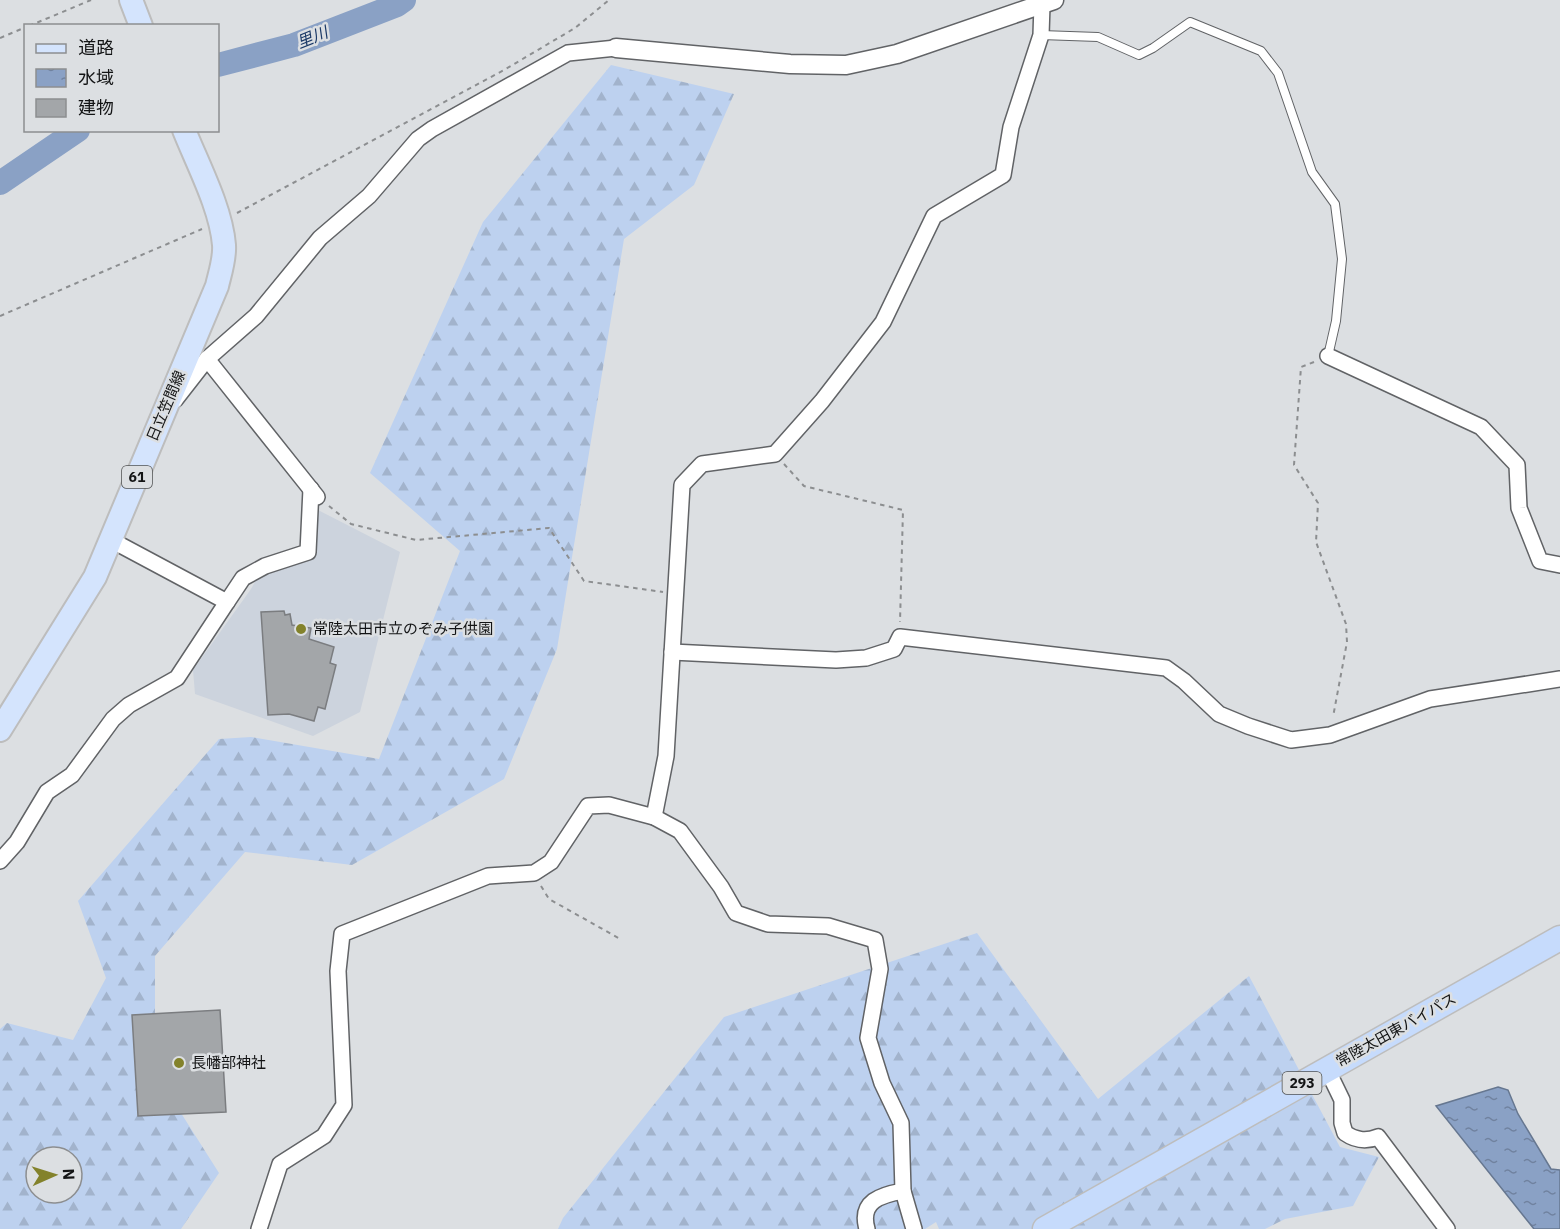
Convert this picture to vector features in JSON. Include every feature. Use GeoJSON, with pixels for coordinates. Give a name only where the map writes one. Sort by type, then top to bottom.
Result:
{"type":"FeatureCollection","features":[{"type":"Feature","properties":{"kind":"highway","name":"常陸太田東バイパス"},"geometry":{"type":"LineString","coordinates":[[1045,1229],[1560,938]]}},
{"type":"Feature","properties":{"kind":"main road"},"geometry":{"type":"LineString","coordinates":[[131,0],[140,24]]}},
{"type":"Feature","properties":{"kind":"main road","name":"日立笠間線"},"geometry":{"type":"LineString","coordinates":[[0,730],[95,577],[217,286],[223,262],[224,245],[217,214],[185,132]]}},
{"type":"Feature","properties":{"kind":"street"},"geometry":{"type":"LineString","coordinates":[[654,817],[666,756],[682,485],[702,464],[775,454],[822,401],[883,322],[934,216],[1003,175],[1011,127],[1041,36],[1048,2]]}},
{"type":"Feature","properties":{"kind":"street"},"geometry":{"type":"LineString","coordinates":[[160,419],[212,356],[256,316],[320,238],[369,196],[418,139],[568,52],[616,48],[790,64],[846,65],[897,54],[1048,2]]}},
{"type":"Feature","properties":{"kind":"street"},"geometry":{"type":"LineString","coordinates":[[0,861],[17,842],[47,792],[72,775],[113,719],[129,705],[177,678],[243,578],[265,566],[308,552],[314,493],[196,335]]}},
{"type":"Feature","properties":{"kind":"street"},"geometry":{"type":"LineString","coordinates":[[1328,356],[1482,427],[1517,465],[1519,508],[1540,561],[1560,565]]}},
{"type":"Feature","properties":{"kind":"street"},"geometry":{"type":"LineString","coordinates":[[111,540],[227,602]]}},
{"type":"Feature","properties":{"kind":"street"},"geometry":{"type":"LineString","coordinates":[[672,652],[866,658],[894,649],[900,637],[1166,668],[1184,681],[1219,714],[1292,740],[1330,735],[1430,699],[1560,679]]}},
{"type":"Feature","properties":{"kind":"street"},"geometry":{"type":"LineString","coordinates":[[259,1229],[280,1164],[324,1136],[344,1105],[338,971],[342,934],[488,876],[534,873],[551,862],[588,806],[609,805],[654,817],[680,831],[736,913],[768,924],[828,926],[875,940],[880,969],[868,1038],[882,1083],[902,1123],[903,1191],[914,1229]]}},
{"type":"Feature","properties":{"kind":"street"},"geometry":{"type":"LineString","coordinates":[[1327,1069],[1342,1100],[1342,1123],[1345,1133],[1354,1140],[1371,1140],[1378,1137],[1447,1229]]}},
{"type":"Feature","properties":{"kind":"street"},"geometry":{"type":"LineString","coordinates":[[867,1229],[865,1222],[867,1209],[874,1200],[885,1194],[903,1191]]}},
{"type":"Feature","properties":{"kind":"lane"},"geometry":{"type":"LineString","coordinates":[[1041,36],[1098,37],[1139,56],[1190,22],[1261,51],[1278,73],[1312,172],[1335,204],[1342,259],[1336,321],[1328,356]]}},
{"type":"Feature","properties":{"kind":"path"},"geometry":{"type":"LineString","coordinates":[[32,24],[91,0]]}},
{"type":"Feature","properties":{"kind":"path"},"geometry":{"type":"LineString","coordinates":[[0,316],[217,214],[266,199],[504,70],[575,28],[609,0]]}},
{"type":"Feature","properties":{"kind":"path"},"geometry":{"type":"LineString","coordinates":[[0,38],[24,27]]}},
{"type":"Feature","properties":{"kind":"path"},"geometry":{"type":"LineString","coordinates":[[1328,356],[1300,367],[1294,465],[1317,503],[1316,542],[1346,624],[1347,642],[1330,735]]}},
{"type":"Feature","properties":{"kind":"path"},"geometry":{"type":"LineString","coordinates":[[775,454],[804,486],[903,510],[900,637]]}},
{"type":"Feature","properties":{"kind":"path"},"geometry":{"type":"LineString","coordinates":[[314,493],[351,524],[416,540],[549,528],[584,582],[674,594]]}},
{"type":"Feature","properties":{"kind":"path"},"geometry":{"type":"LineString","coordinates":[[534,873],[549,899],[622,940]]}},
{"type":"Feature","properties":{"kind":"shaded area","name":"常陸太田市立のぞみ子供園"},"geometry":{"type":"Polygon","coordinates":[[[316,509],[400,552],[360,712],[313,736],[195,694],[193,670],[262,570],[310,558],[316,509]]]}},
{"type":"Feature","properties":{"kind":"green space"},"geometry":{"type":"Polygon","coordinates":[[[611,65],[734,94],[694,185],[624,239],[557,649],[504,779],[352,865],[245,852],[155,956],[155,1072],[219,1173],[181,1229],[0,1229],[0,1029],[7,1023],[73,1040],[106,978],[78,901],[219,739],[251,737],[379,759],[460,551],[370,473],[483,222],[611,65]]]}},
{"type":"Feature","properties":{"kind":"green space"},"geometry":{"type":"Polygon","coordinates":[[[977,933],[1098,1099],[1249,976],[1340,1147],[1379,1157],[1353,1206],[1285,1219],[1265,1229],[939,1229],[936,1222],[925,1229],[558,1229],[563,1218],[724,1017],[977,933]]]}},
{"type":"Feature","properties":{"kind":"water"},"geometry":{"type":"Polygon","coordinates":[[[1498,1087],[1508,1090],[1518,1114],[1551,1169],[1560,1170],[1560,1229],[1534,1229],[1436,1106],[1498,1087]]]}},
{"type":"Feature","properties":{"kind":"building"},"geometry":{"type":"Polygon","coordinates":[[[284,611],[285,615],[290,614],[292,625],[311,628],[309,639],[334,647],[330,663],[336,665],[325,709],[318,707],[314,721],[289,714],[268,715],[261,612],[284,611]]]}},
{"type":"Feature","properties":{"kind":"building","name":"長幡部神社"},"geometry":{"type":"Polygon","coordinates":[[[220,1010],[226,1112],[138,1116],[132,1015],[220,1010]]]}},
{"type":"Feature","properties":{"kind":"waterway","name":"里川"},"geometry":{"type":"LineString","coordinates":[[219,65],[294,45],[397,5],[404,0]]}},
{"type":"Feature","properties":{"kind":"waterway","name":"里川"},"geometry":{"type":"LineString","coordinates":[[0,183],[75,132]]}},
{"type":"Feature","properties":{"kind":"place","name":"常陸太田市立のぞみ子供園"},"geometry":{"type":"Point","coordinates":[301,629]}},
{"type":"Feature","properties":{"kind":"place","name":"長幡部神社"},"geometry":{"type":"Point","coordinates":[179,1063]}}]}
